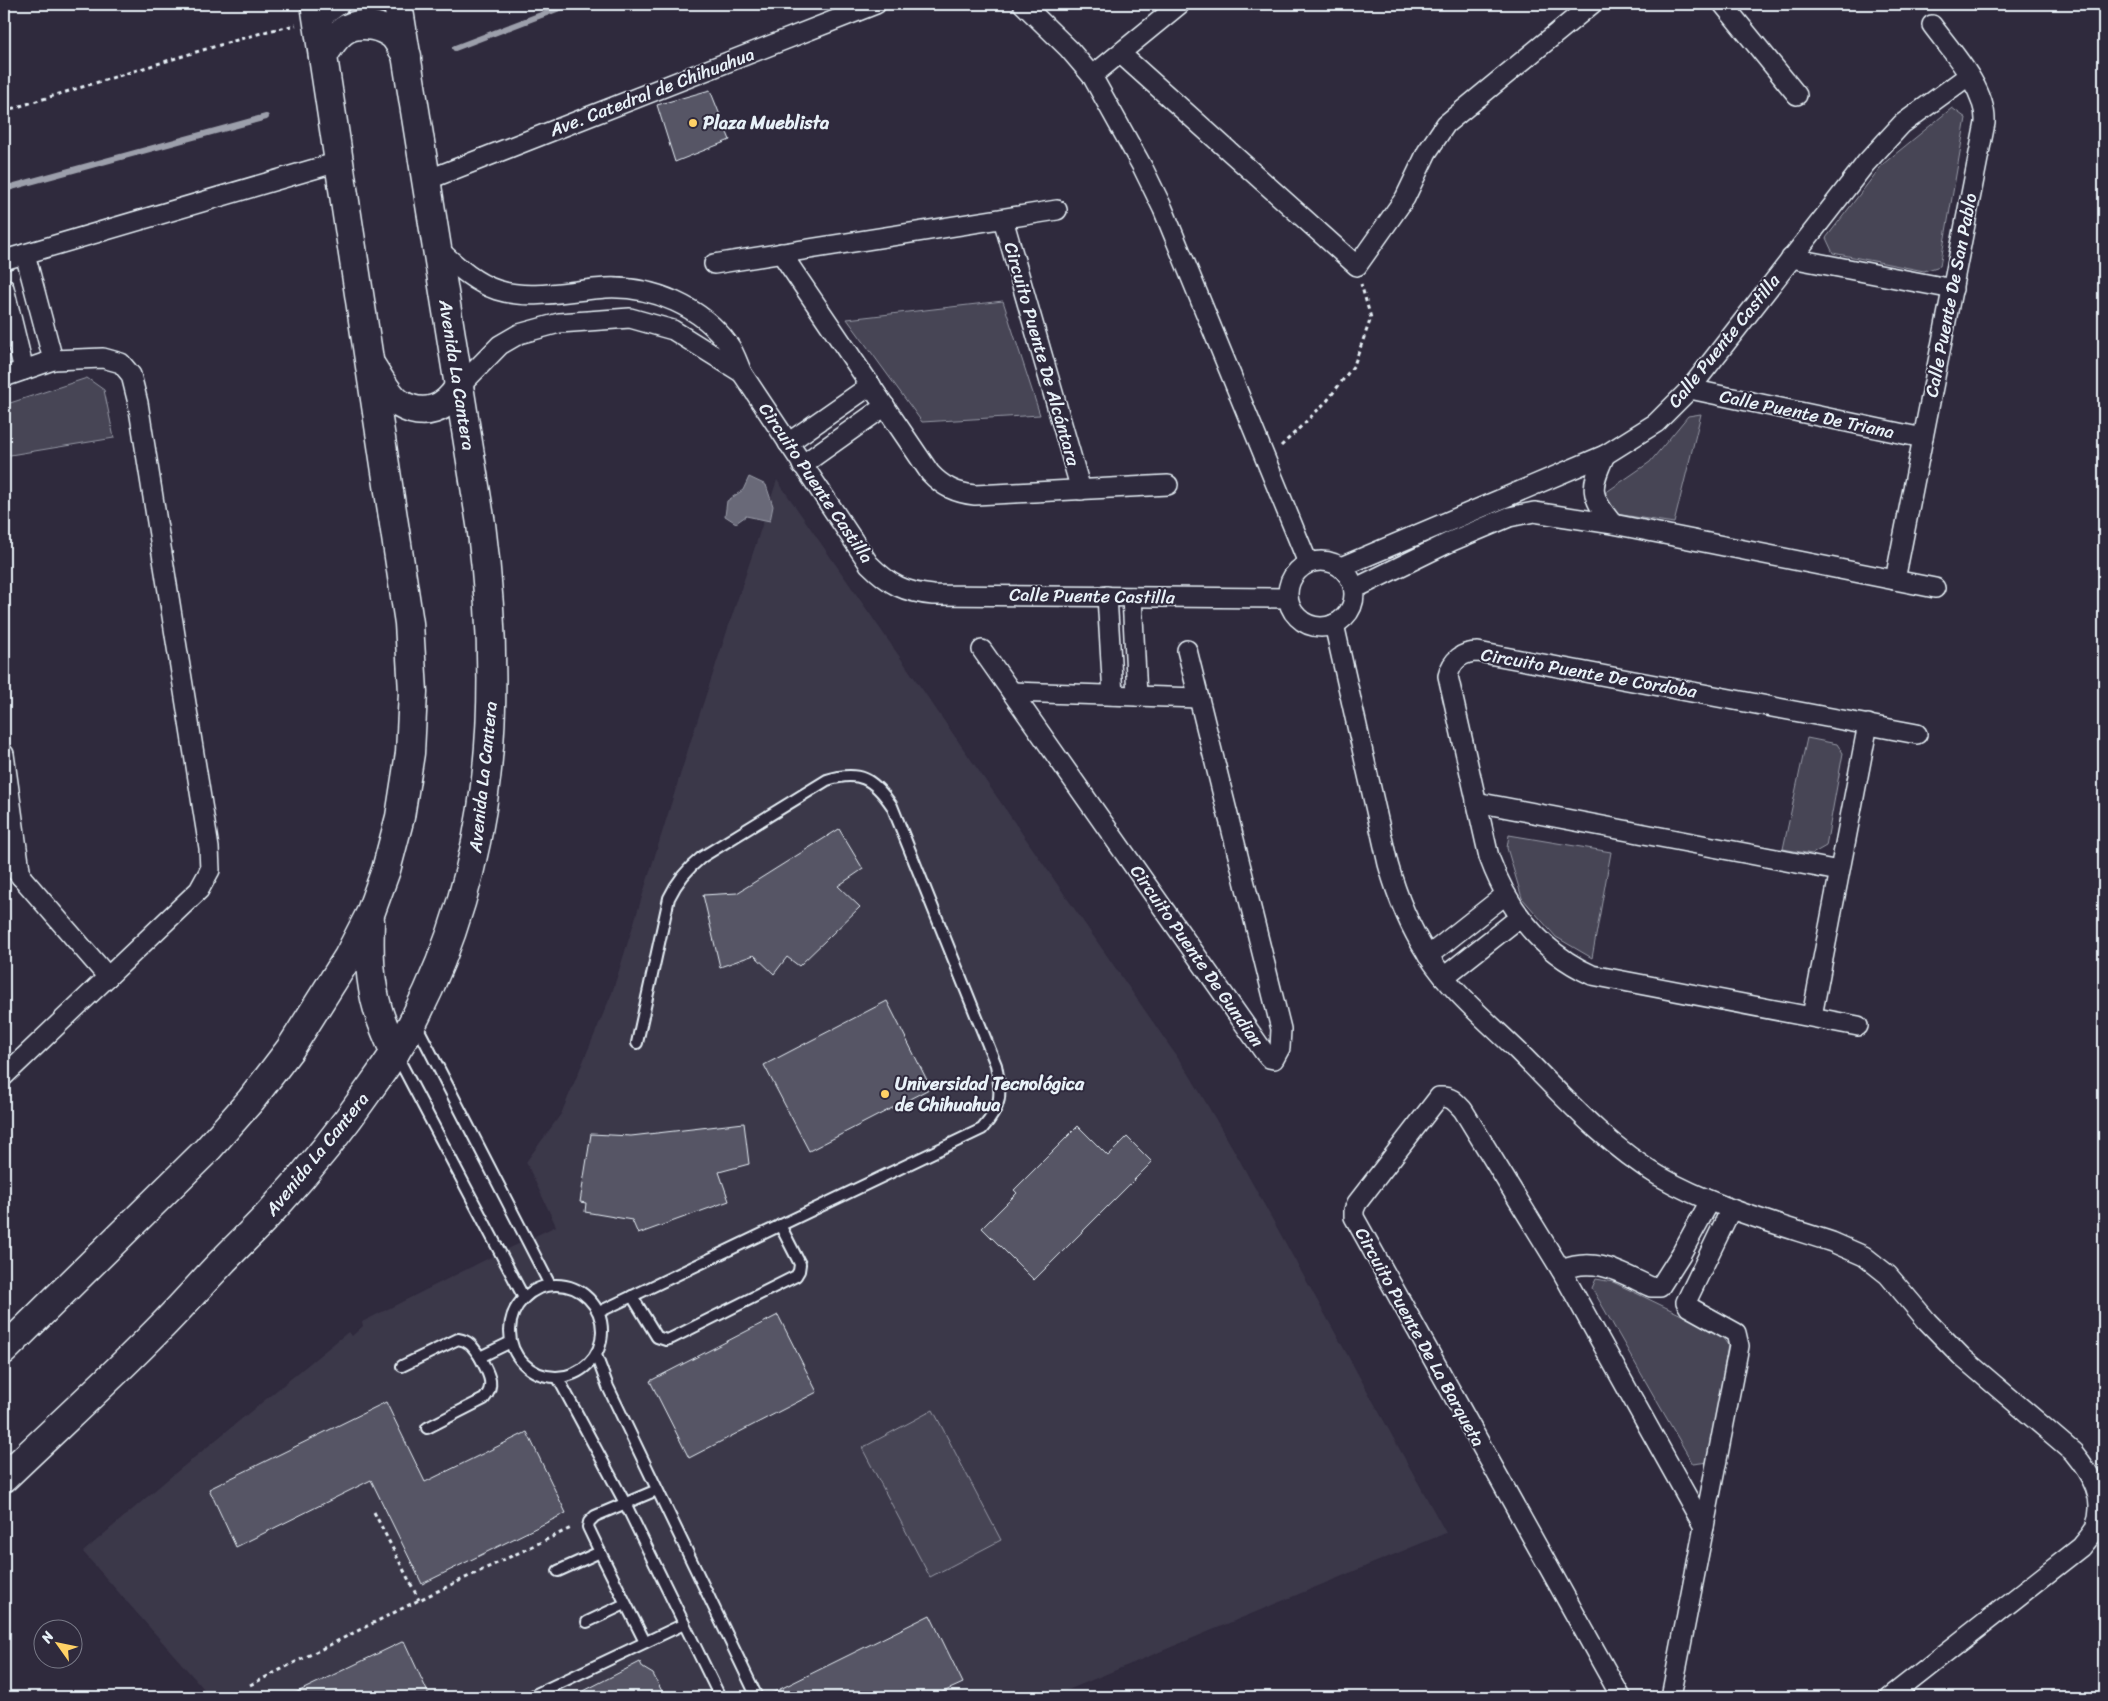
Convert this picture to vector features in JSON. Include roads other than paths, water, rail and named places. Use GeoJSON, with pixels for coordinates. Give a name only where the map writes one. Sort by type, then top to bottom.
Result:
{"type":"FeatureCollection","features":[{"type":"Feature","properties":{"kind":"main road","name":"Avenida La Cantera"},"geometry":{"type":"LineString","coordinates":[[4,1478],[159,1330],[274,1209],[346,1122],[395,1053],[414,1019],[441,958],[473,862],[488,759],[492,703],[492,646],[488,580],[438,249],[398,4]]}},
{"type":"Feature","properties":{"kind":"main road"},"geometry":{"type":"LineString","coordinates":[[4,1350],[207,1150],[251,1100],[290,1049],[338,974],[370,914],[386,870],[400,818],[410,753],[413,692],[409,623],[316,12]]}},
{"type":"Feature","properties":{"kind":"main road"},"geometry":{"type":"LineString","coordinates":[[323,56],[334,38],[348,27],[362,24],[378,26],[393,36],[407,56]]}},
{"type":"Feature","properties":{"kind":"main road"},"geometry":{"type":"LineString","coordinates":[[368,359],[391,396],[400,404],[412,409],[425,411],[438,408],[452,399],[459,387]]}},
{"type":"Feature","properties":{"kind":"main road"},"geometry":{"type":"LineString","coordinates":[[370,914],[369,952],[372,980],[378,1010],[395,1053]]}},
{"type":"Feature","properties":{"kind":"street"},"geometry":{"type":"LineString","coordinates":[[316,12],[340,4]]}},
{"type":"Feature","properties":{"kind":"street","name":"Ave. Catedral de Chihuahua"},"geometry":{"type":"LineString","coordinates":[[426,180],[876,4]]}},
{"type":"Feature","properties":{"kind":"street"},"geometry":{"type":"LineString","coordinates":[[1024,4],[1092,76],[1143,168],[1163,209],[1308,563]]}},
{"type":"Feature","properties":{"kind":"street"},"geometry":{"type":"LineString","coordinates":[[1092,76],[1122,54],[1180,4]]}},
{"type":"Feature","properties":{"kind":"street"},"geometry":{"type":"LineString","coordinates":[[1122,54],[1357,266],[1405,198],[1427,152],[1446,124],[1592,4]]}},
{"type":"Feature","properties":{"kind":"street"},"geometry":{"type":"LineString","coordinates":[[1723,4],[1797,95]]}},
{"type":"Feature","properties":{"kind":"street","name":"Calle Puente De San Pablo"},"geometry":{"type":"LineString","coordinates":[[1895,580],[1985,123],[1984,102],[1932,24]]}},
{"type":"Feature","properties":{"kind":"street","name":"Calle Puente Castilla"},"geometry":{"type":"LineString","coordinates":[[1341,567],[1605,455],[1656,422],[1690,389],[1883,143],[1922,108],[1968,76]]}},
{"type":"Feature","properties":{"kind":"street"},"geometry":{"type":"LineString","coordinates":[[4,260],[338,162]]}},
{"type":"Feature","properties":{"kind":"street","name":"Circuito Puente De Alcántara"},"geometry":{"type":"LineString","coordinates":[[714,264],[1057,210]]}},
{"type":"Feature","properties":{"kind":"street","name":"Circuito Puente De Alcántara"},"geometry":{"type":"LineString","coordinates":[[1003,219],[1081,490]]}},
{"type":"Feature","properties":{"kind":"street","name":"Circuito Puente Castilla"},"geometry":{"type":"LineString","coordinates":[[438,249],[468,276],[498,290],[522,294],[608,288],[632,289],[652,293],[675,301],[695,312],[715,328],[730,346],[742,372],[868,564],[883,578],[897,587]]}},
{"type":"Feature","properties":{"kind":"street","name":"Circuito Puente De Alcántara"},"geometry":{"type":"LineString","coordinates":[[781,253],[930,473],[951,490],[975,494],[1168,485]]}},
{"type":"Feature","properties":{"kind":"street"},"geometry":{"type":"LineString","coordinates":[[25,254],[53,360]]}},
{"type":"Feature","properties":{"kind":"street"},"geometry":{"type":"LineString","coordinates":[[1791,258],[1952,290]]}},
{"type":"Feature","properties":{"kind":"street"},"geometry":{"type":"LineString","coordinates":[[4,288],[24,370]]}},
{"type":"Feature","properties":{"kind":"street"},"geometry":{"type":"LineString","coordinates":[[555,293],[559,324]]}},
{"type":"Feature","properties":{"kind":"street","name":"Circuito Puente Castilla"},"geometry":{"type":"LineString","coordinates":[[459,387],[500,345],[519,334],[559,324],[630,318],[673,330],[742,372]]}},
{"type":"Feature","properties":{"kind":"street"},"geometry":{"type":"LineString","coordinates":[[4,378],[53,360],[103,358],[120,363],[131,375],[138,403],[209,848],[210,870],[199,890],[4,1076]]}},
{"type":"Feature","properties":{"kind":"street"},"geometry":{"type":"LineString","coordinates":[[788,443],[871,386]]}},
{"type":"Feature","properties":{"kind":"street","name":"Calle Puente De Triana"},"geometry":{"type":"LineString","coordinates":[[1690,389],[1923,438]]}},
{"type":"Feature","properties":{"kind":"street"},"geometry":{"type":"LineString","coordinates":[[802,465],[885,406]]}},
{"type":"Feature","properties":{"kind":"street"},"geometry":{"type":"LineString","coordinates":[[1605,455],[1596,473],[1594,494],[1598,505],[1613,524]]}},
{"type":"Feature","properties":{"kind":"street"},"geometry":{"type":"LineString","coordinates":[[1354,589],[1452,541],[1509,517],[1534,512],[1613,524],[1935,588]]}},
{"type":"Feature","properties":{"kind":"street"},"geometry":{"type":"LineString","coordinates":[[1444,522],[1452,541]]}},
{"type":"Feature","properties":{"kind":"street"},"geometry":{"type":"LineString","coordinates":[[1326,560],[1341,567],[1348,573],[1354,589],[1352,606],[1348,614],[1334,624],[1317,627],[1301,620],[1295,614],[1288,598],[1290,581],[1301,567],[1308,563],[1326,560]]}},
{"type":"Feature","properties":{"kind":"street","name":"Calle Puente Castilla"},"geometry":{"type":"LineString","coordinates":[[897,587],[914,593],[933,594],[1288,598]]}},
{"type":"Feature","properties":{"kind":"street"},"geometry":{"type":"LineString","coordinates":[[1107,596],[1113,695]]}},
{"type":"Feature","properties":{"kind":"street"},"geometry":{"type":"LineString","coordinates":[[1132,597],[1137,696]]}},
{"type":"Feature","properties":{"kind":"street"},"geometry":{"type":"LineString","coordinates":[[1334,624],[1388,864],[1396,891],[1406,917],[1428,956],[1444,977],[1616,1146],[1659,1176],[1731,1209],[1832,1242],[1858,1253],[1876,1264],[1963,1358],[2073,1452],[2086,1469],[2096,1488],[2099,1508],[2095,1528],[2081,1547],[1890,1697]]}},
{"type":"Feature","properties":{"kind":"street","name":"Circuito Puente De Gundian"},"geometry":{"type":"LineString","coordinates":[[982,650],[1264,1052],[1269,1058],[1274,1059],[1280,1048],[1281,1029],[1187,650]]}},
{"type":"Feature","properties":{"kind":"street","name":"Circuito Puente De Cordoba"},"geometry":{"type":"LineString","coordinates":[[1858,1026],[1592,975],[1578,968],[1548,947],[1520,917],[1506,895],[1489,857],[1448,676],[1454,661],[1460,656],[1470,652],[1488,654],[1917,734]]}},
{"type":"Feature","properties":{"kind":"street"},"geometry":{"type":"LineString","coordinates":[[1012,692],[1198,698]]}},
{"type":"Feature","properties":{"kind":"street"},"geometry":{"type":"LineString","coordinates":[[1812,1016],[1868,724]]}},
{"type":"Feature","properties":{"kind":"street"},"geometry":{"type":"LineString","coordinates":[[4,754],[21,877]]}},
{"type":"Feature","properties":{"kind":"street"},"geometry":{"type":"LineString","coordinates":[[1476,802],[1839,871]]}},
{"type":"Feature","properties":{"kind":"street"},"geometry":{"type":"LineString","coordinates":[[4,857],[108,977]]}},
{"type":"Feature","properties":{"kind":"street"},"geometry":{"type":"LineString","coordinates":[[1428,956],[1506,895]]}},
{"type":"Feature","properties":{"kind":"street"},"geometry":{"type":"LineString","coordinates":[[1444,977],[1520,917]]}},
{"type":"Feature","properties":{"kind":"street","name":"Circuito Puente De La Barqueta"},"geometry":{"type":"LineString","coordinates":[[1621,1697],[1354,1217],[1357,1203],[1439,1097],[1447,1096],[1455,1101],[1463,1110],[1561,1270],[1704,1527]]}},
{"type":"Feature","properties":{"kind":"street"},"geometry":{"type":"LineString","coordinates":[[1561,1270],[1587,1263],[1602,1266],[1651,1287],[1660,1287],[1677,1262],[1710,1200]]}},
{"type":"Feature","properties":{"kind":"street"},"geometry":{"type":"LineString","coordinates":[[1671,1697],[1739,1346],[1739,1339],[1731,1329],[1689,1307],[1686,1302],[1731,1209]]}},
{"type":"Feature","properties":{"kind":"lane"},"geometry":{"type":"LineString","coordinates":[[599,1312],[982,1129],[993,1116],[999,1104],[1001,1089],[996,1065],[892,806],[883,792],[872,782],[859,776],[844,775],[827,780],[702,857],[677,882],[669,898],[637,1043]]}},
{"type":"Feature","properties":{"kind":"lane"},"geometry":{"type":"LineString","coordinates":[[414,1019],[550,1285]]}},
{"type":"Feature","properties":{"kind":"lane"},"geometry":{"type":"LineString","coordinates":[[395,1053],[524,1298]]}},
{"type":"Feature","properties":{"kind":"lane"},"geometry":{"type":"LineString","coordinates":[[632,1296],[657,1337],[666,1340],[672,1338],[796,1276],[800,1264],[780,1225]]}},
{"type":"Feature","properties":{"kind":"lane"},"geometry":{"type":"LineString","coordinates":[[550,1285],[565,1286],[579,1291],[590,1300],[599,1312],[602,1326],[602,1341],[596,1355],[586,1366],[574,1374],[558,1378],[542,1376],[528,1369],[517,1357],[511,1342],[510,1326],[515,1311],[524,1298],[536,1290],[550,1285]]}},
{"type":"Feature","properties":{"kind":"lane"},"geometry":{"type":"LineString","coordinates":[[402,1366],[458,1339],[465,1340],[472,1345],[480,1357],[491,1382],[488,1394],[484,1399],[427,1428]]}},
{"type":"Feature","properties":{"kind":"lane"},"geometry":{"type":"LineString","coordinates":[[480,1357],[511,1342]]}},
{"type":"Feature","properties":{"kind":"lane"},"geometry":{"type":"LineString","coordinates":[[596,1355],[608,1387],[656,1490],[757,1697]]}},
{"type":"Feature","properties":{"kind":"lane"},"geometry":{"type":"LineString","coordinates":[[558,1378],[625,1503],[720,1697]]}},
{"type":"Feature","properties":{"kind":"lane"},"geometry":{"type":"LineString","coordinates":[[645,1642],[589,1531],[589,1522],[591,1519],[656,1490]]}},
{"type":"Feature","properties":{"kind":"lane"},"geometry":{"type":"LineString","coordinates":[[558,1572],[600,1552]]}},
{"type":"Feature","properties":{"kind":"lane"},"geometry":{"type":"LineString","coordinates":[[587,1622],[625,1604]]}},
{"type":"Feature","properties":{"kind":"lane"},"geometry":{"type":"LineString","coordinates":[[530,1697],[684,1624]]}},
{"type":"Feature","properties":{"kind":"water"},"geometry":{"type":"Polygon","coordinates":[[[749,477],[766,485],[773,506],[770,521],[746,516],[736,523],[725,516],[727,501],[743,490],[749,477]]]}},
{"type":"Feature","properties":{"kind":"waterway"},"geometry":{"type":"LineString","coordinates":[[455,48],[570,4]]}},
{"type":"Feature","properties":{"kind":"waterway"},"geometry":{"type":"LineString","coordinates":[[4,189],[266,117]]}},
{"type":"Feature","properties":{"kind":"place","name":"Plaza Mueblista"},"geometry":{"type":"Point","coordinates":[693,123]}},
{"type":"Feature","properties":{"kind":"place","name":"Universidad Tecnológica de Chihuahua"},"geometry":{"type":"Point","coordinates":[885,1094]}}]}
